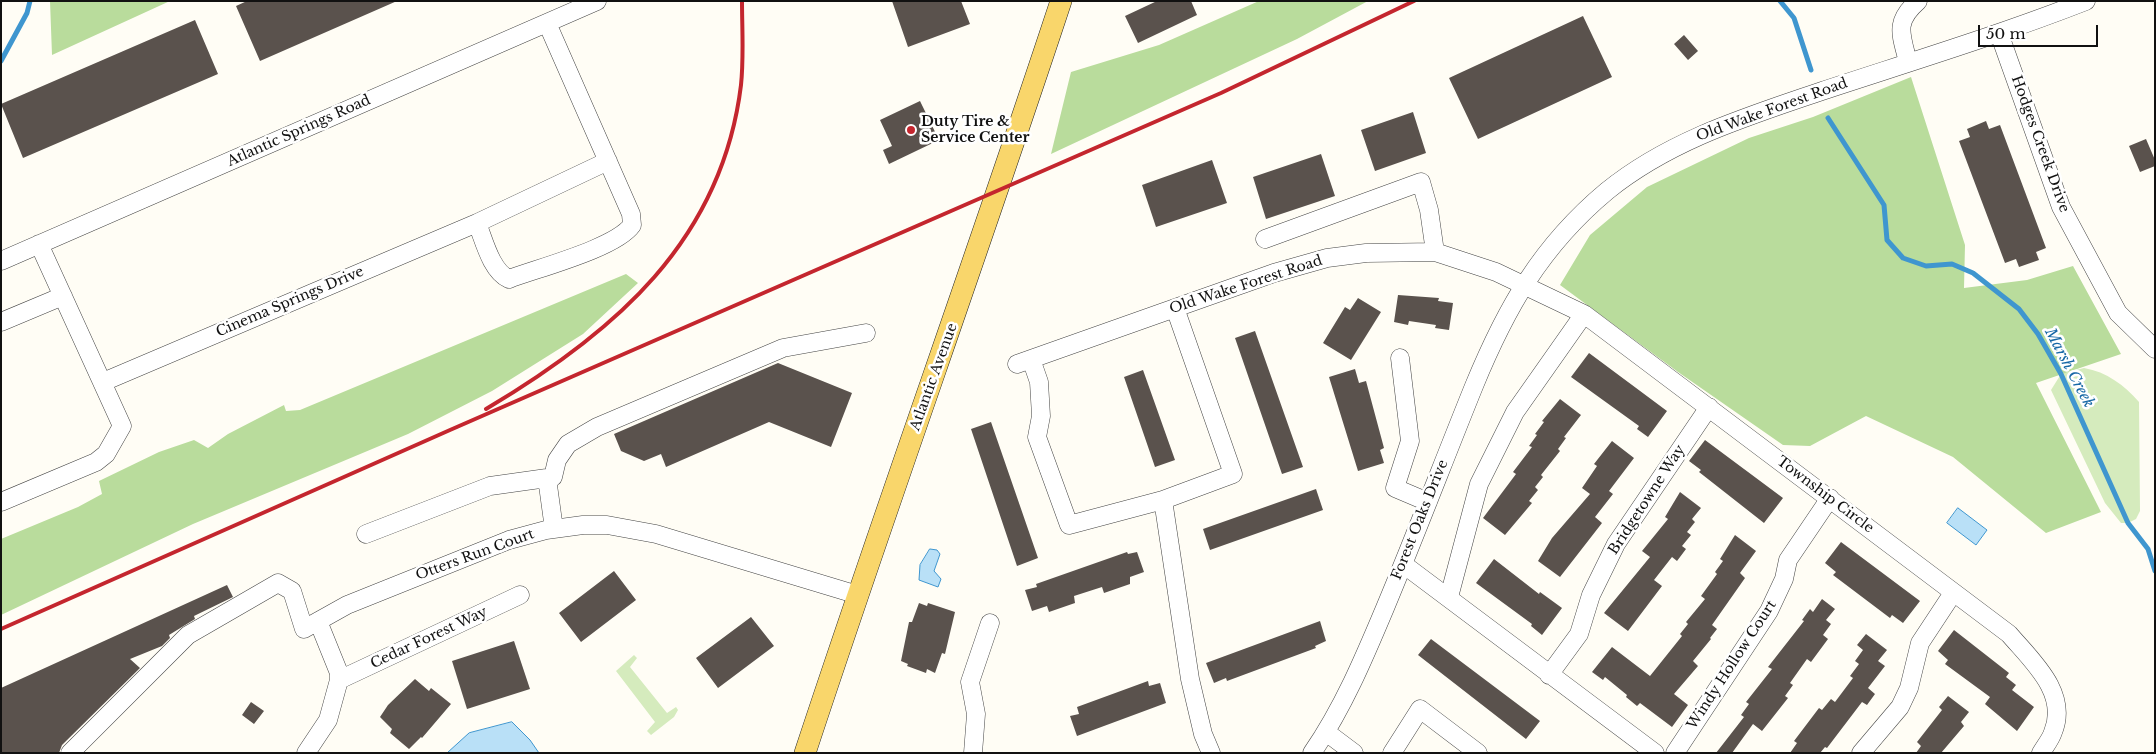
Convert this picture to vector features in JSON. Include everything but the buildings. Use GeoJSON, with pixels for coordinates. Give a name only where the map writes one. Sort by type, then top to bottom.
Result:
{"type":"FeatureCollection","features":[{"type":"Feature","properties":{"kind":"main road","name":"Atlantic Avenue"},"geometry":{"type":"LineString","coordinates":[[805,753],[985,233],[1061,1]]}},
{"type":"Feature","properties":{"kind":"street","name":"Atlantic Springs Road"},"geometry":{"type":"LineString","coordinates":[[1,261],[596,1]]}},
{"type":"Feature","properties":{"kind":"street"},"geometry":{"type":"LineString","coordinates":[[1908,62],[1901,34],[1904,14],[1918,1]]}},
{"type":"Feature","properties":{"kind":"street","name":"Old Wake Forest Road"},"geometry":{"type":"LineString","coordinates":[[1163,500],[1069,525],[1037,437],[1041,416],[1039,382],[1024,362],[1274,273],[1327,258],[1366,252],[1435,252],[1496,272],[1523,285],[1544,255],[1585,211],[1608,190],[1647,163],[1718,127],[1908,62],[1999,34],[2086,1]]}},
{"type":"Feature","properties":{"kind":"street"},"geometry":{"type":"LineString","coordinates":[[477,223],[496,268],[502,276],[509,279],[610,242],[626,233],[632,225],[631,214],[547,23]]}},
{"type":"Feature","properties":{"kind":"street","name":"Hodges Creek Drive"},"geometry":{"type":"LineString","coordinates":[[1999,34],[2061,207],[2118,313],[2155,349]]}},
{"type":"Feature","properties":{"kind":"street","name":"Cinema Springs Drive"},"geometry":{"type":"LineString","coordinates":[[102,382],[477,223],[608,161]]}},
{"type":"Feature","properties":{"kind":"street"},"geometry":{"type":"LineString","coordinates":[[1265,239],[1422,182],[1429,210],[1435,252]]}},
{"type":"Feature","properties":{"kind":"street"},"geometry":{"type":"LineString","coordinates":[[1,502],[96,462],[106,454],[122,426],[39,244]]}},
{"type":"Feature","properties":{"kind":"street","name":"Township Circle"},"geometry":{"type":"LineString","coordinates":[[1523,285],[1584,314],[1709,406],[2009,634],[2037,666],[2053,690],[2056,709],[2054,732],[2041,753]]}},
{"type":"Feature","properties":{"kind":"street","name":"Forest Oaks Drive"},"geometry":{"type":"LineString","coordinates":[[1312,753],[1326,732],[1357,674],[1490,347],[1523,285]]}},
{"type":"Feature","properties":{"kind":"street"},"geometry":{"type":"LineString","coordinates":[[1,322],[63,296]]}},
{"type":"Feature","properties":{"kind":"street"},"geometry":{"type":"LineString","coordinates":[[1175,308],[1233,474],[1163,500],[1190,679],[1203,734],[1211,753]]}},
{"type":"Feature","properties":{"kind":"street"},"geometry":{"type":"LineString","coordinates":[[1449,597],[1479,484],[1515,412],[1584,314]]}},
{"type":"Feature","properties":{"kind":"street"},"geometry":{"type":"LineString","coordinates":[[552,477],[557,460],[568,444],[597,427],[783,348],[866,333]]}},
{"type":"Feature","properties":{"kind":"street"},"geometry":{"type":"LineString","coordinates":[[1400,358],[1410,442],[1395,488],[1428,502]]}},
{"type":"Feature","properties":{"kind":"street","name":"Bridgetowne Way"},"geometry":{"type":"LineString","coordinates":[[1549,674],[1579,634],[1591,595],[1616,544],[1709,406]]}},
{"type":"Feature","properties":{"kind":"street"},"geometry":{"type":"LineString","coordinates":[[366,534],[490,486],[547,478],[554,529]]}},
{"type":"Feature","properties":{"kind":"street","name":"Windy Hollow Court"},"geometry":{"type":"LineString","coordinates":[[1675,753],[1769,611],[1784,579],[1788,560],[1830,498]]}},
{"type":"Feature","properties":{"kind":"street","name":"Otters Run Court"},"geometry":{"type":"LineString","coordinates":[[311,625],[347,605],[509,540],[554,529],[607,525],[656,534],[858,596]]}},
{"type":"Feature","properties":{"kind":"street"},"geometry":{"type":"LineString","coordinates":[[1403,564],[1655,753]]}},
{"type":"Feature","properties":{"kind":"street"},"geometry":{"type":"LineString","coordinates":[[70,753],[188,635],[278,583],[292,591],[339,673],[339,680],[328,720],[306,753]]}},
{"type":"Feature","properties":{"kind":"street"},"geometry":{"type":"LineString","coordinates":[[1861,753],[1900,707],[1909,688],[1920,643],[1953,593]]}},
{"type":"Feature","properties":{"kind":"street","name":"Cedar Forest Way"},"geometry":{"type":"LineString","coordinates":[[339,680],[520,595]]}},
{"type":"Feature","properties":{"kind":"street"},"geometry":{"type":"LineString","coordinates":[[973,753],[976,714],[970,682],[990,623]]}},
{"type":"Feature","properties":{"kind":"street"},"geometry":{"type":"LineString","coordinates":[[1392,753],[1420,709],[1478,753]]}},
{"type":"Feature","properties":{"kind":"street"},"geometry":{"type":"LineString","coordinates":[[1326,732],[1354,753]]}},
{"type":"Feature","properties":{"kind":"green space"},"geometry":{"type":"Polygon","coordinates":[[[50,1],[170,1],[52,55],[50,1]]]}},
{"type":"Feature","properties":{"kind":"green space"},"geometry":{"type":"Polygon","coordinates":[[[1259,1],[1368,1],[1297,39],[1051,154],[1071,72],[1159,45],[1259,1]]]}},
{"type":"Feature","properties":{"kind":"green space"},"geometry":{"type":"Polygon","coordinates":[[[1911,77],[1965,245],[1964,288],[2027,280],[2073,266],[2121,354],[2036,383],[2101,512],[2046,533],[1953,457],[1866,416],[1810,446],[1783,445],[1678,372],[1560,285],[1590,235],[1647,187],[1749,138],[1813,117],[1911,77]]]}},
{"type":"Feature","properties":{"kind":"green space"},"geometry":{"type":"Polygon","coordinates":[[[626,274],[638,283],[583,334],[492,391],[408,434],[193,524],[1,615],[1,539],[78,507],[102,494],[99,481],[159,452],[194,440],[208,448],[228,434],[284,405],[286,411],[300,410],[626,274]]]}},
{"type":"Feature","properties":{"kind":"green space"},"geometry":{"type":"Polygon","coordinates":[[[2084,368],[2108,376],[2139,402],[2140,511],[2136,519],[2128,523],[2121,523],[2105,503],[2051,390],[2061,374],[2084,368]]]}},
{"type":"Feature","properties":{"kind":"green space"},"geometry":{"type":"Polygon","coordinates":[[[634,655],[637,658],[630,667],[667,713],[676,707],[678,710],[674,717],[651,735],[647,731],[655,722],[616,671],[634,655]]]}},
{"type":"Feature","properties":{"kind":"water"},"geometry":{"type":"Polygon","coordinates":[[[1958,508],[1987,530],[1976,545],[1947,523],[1958,508]]]}},
{"type":"Feature","properties":{"kind":"water"},"geometry":{"type":"Polygon","coordinates":[[[930,549],[937,550],[940,554],[934,571],[941,579],[938,587],[919,580],[920,565],[930,549]]]}},
{"type":"Feature","properties":{"kind":"water"},"geometry":{"type":"Polygon","coordinates":[[[512,722],[530,740],[539,753],[447,753],[469,733],[512,722]]]}},
{"type":"Feature","properties":{"kind":"waterway"},"geometry":{"type":"LineString","coordinates":[[1,61],[27,13],[30,1]]}},
{"type":"Feature","properties":{"kind":"waterway","name":"Marsh Creek"},"geometry":{"type":"LineString","coordinates":[[1780,1],[1794,18],[1811,70]]}},
{"type":"Feature","properties":{"kind":"waterway","name":"Marsh Creek"},"geometry":{"type":"LineString","coordinates":[[1828,118],[1884,205],[1887,240],[1903,258],[1926,266],[1952,264],[1973,273],[2019,309],[2038,334],[2061,374],[2128,523],[2148,549],[2155,571]]}},
{"type":"Feature","properties":{"kind":"railway"},"geometry":{"type":"LineString","coordinates":[[486,409],[533,380],[577,348],[618,314],[654,277],[686,236],[711,191],[730,141],[741,85],[743,54],[742,1]]}},
{"type":"Feature","properties":{"kind":"railway"},"geometry":{"type":"LineString","coordinates":[[1,629],[450,430],[1221,93],[1414,1]]}},
{"type":"Feature","properties":{"kind":"place","name":"Duty Tire & Service Center"},"geometry":{"type":"Point","coordinates":[911,130]}}]}
